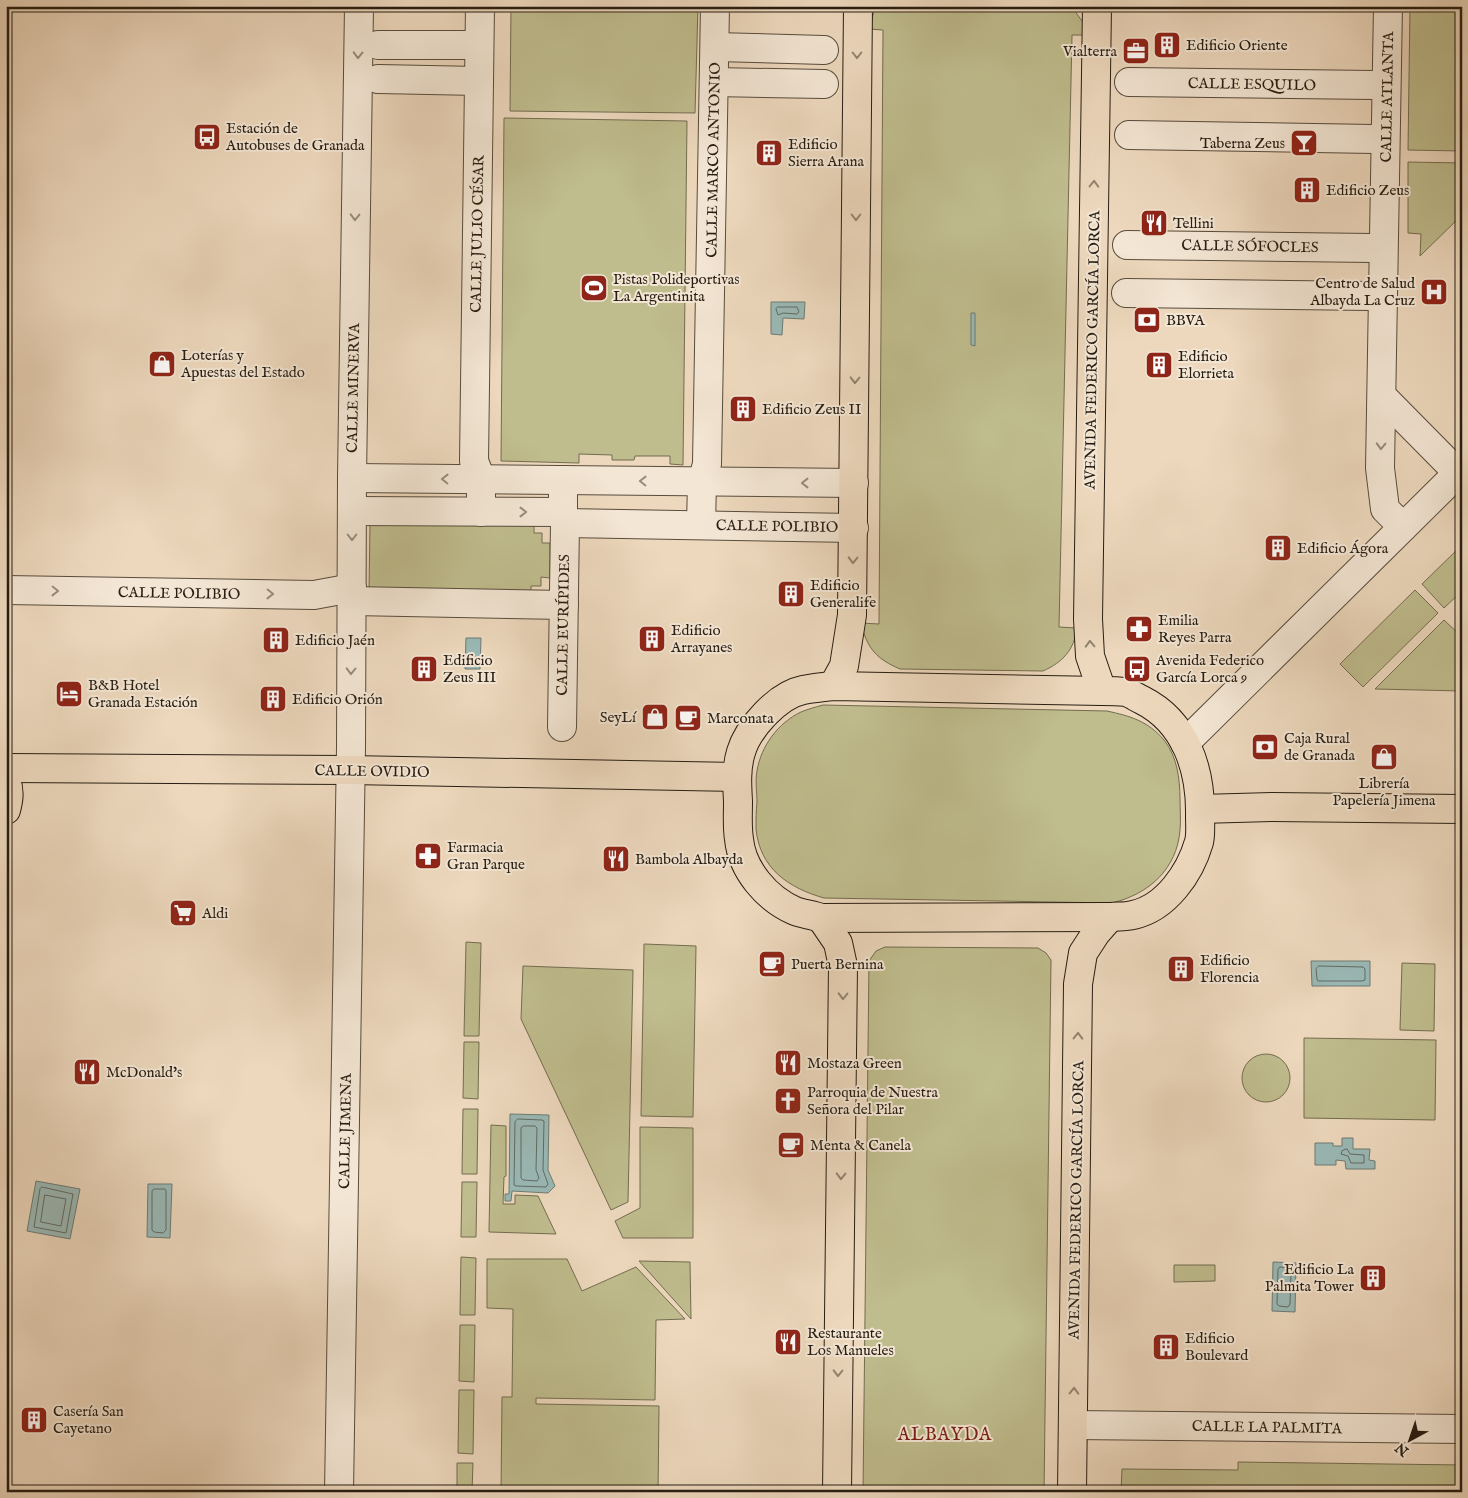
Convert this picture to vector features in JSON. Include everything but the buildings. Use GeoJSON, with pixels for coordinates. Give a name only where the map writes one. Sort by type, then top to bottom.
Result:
{"type":"FeatureCollection","features":[{"type":"Feature","properties":{"kind":"main road"},"geometry":{"type":"LineString","coordinates":[[833,686],[844,666],[852,615],[858,6]]}},
{"type":"Feature","properties":{"kind":"main road","name":"AVENIDA FEDERICO GARCÍA LORCA"},"geometry":{"type":"LineString","coordinates":[[1097,6],[1088,619],[1090,656],[1102,691]]}},
{"type":"Feature","properties":{"kind":"main road"},"geometry":{"type":"LineString","coordinates":[[833,686],[1102,691],[1126,692],[1151,705],[1172,723],[1186,743],[1196,770],[1200,809],[1200,841],[1187,870],[1173,891],[1153,906],[1133,915],[1110,917],[821,918],[795,911],[774,899],[758,882],[745,863],[739,841],[737,777],[741,752],[751,732],[764,715],[781,700],[802,690],[833,686]]}},
{"type":"Feature","properties":{"kind":"main road","name":"CALLE OVIDIO"},"geometry":{"type":"LineString","coordinates":[[6,768],[350,770],[737,777]]}},
{"type":"Feature","properties":{"kind":"main road"},"geometry":{"type":"LineString","coordinates":[[6,780],[9,789],[9,802],[6,810]]}},
{"type":"Feature","properties":{"kind":"main road"},"geometry":{"type":"LineString","coordinates":[[1200,809],[1272,807],[1462,809]]}},
{"type":"Feature","properties":{"kind":"main road","name":"AVENIDA FEDERICO GARCÍA LORCA"},"geometry":{"type":"LineString","coordinates":[[1072,1492],[1078,984],[1083,953],[1096,933],[1110,917]]}},
{"type":"Feature","properties":{"kind":"main road"},"geometry":{"type":"LineString","coordinates":[[821,918],[838,943],[843,966],[837,1492]]}},
{"type":"Feature","properties":{"kind":"street","name":"CALLE MINERVA"},"geometry":{"type":"LineString","coordinates":[[350,770],[359,6]]}},
{"type":"Feature","properties":{"kind":"street","name":"CALLE JULIO CÉSAR"},"geometry":{"type":"LineString","coordinates":[[477,470],[480,6]]}},
{"type":"Feature","properties":{"kind":"street","name":"CALLE MARCO ANTONIO"},"geometry":{"type":"LineString","coordinates":[[705,473],[715,6]]}},
{"type":"Feature","properties":{"kind":"street","name":"CALLE ATLANTA"},"geometry":{"type":"LineString","coordinates":[[1388,6],[1383,397],[1380,468],[1385,509],[1403,527]]}},
{"type":"Feature","properties":{"kind":"street"},"geometry":{"type":"LineString","coordinates":[[378,45],[479,45]]}},
{"type":"Feature","properties":{"kind":"street"},"geometry":{"type":"LineString","coordinates":[[715,47],[824,50]]}},
{"type":"Feature","properties":{"kind":"street"},"geometry":{"type":"LineString","coordinates":[[378,79],[479,81]]}},
{"type":"Feature","properties":{"kind":"street"},"geometry":{"type":"LineString","coordinates":[[714,82],[824,84]]}},
{"type":"Feature","properties":{"kind":"street","name":"CALLE ESQUILO"},"geometry":{"type":"LineString","coordinates":[[1129,82],[1375,86]]}},
{"type":"Feature","properties":{"kind":"street"},"geometry":{"type":"LineString","coordinates":[[1129,135],[1374,139]]}},
{"type":"Feature","properties":{"kind":"street","name":"CALLE SÓFOCLES"},"geometry":{"type":"LineString","coordinates":[[1127,245],[1373,248]]}},
{"type":"Feature","properties":{"kind":"street"},"geometry":{"type":"LineString","coordinates":[[1126,293],[1371,296]]}},
{"type":"Feature","properties":{"kind":"street"},"geometry":{"type":"LineString","coordinates":[[1186,743],[1403,527],[1460,473],[1383,397]]}},
{"type":"Feature","properties":{"kind":"street"},"geometry":{"type":"LineString","coordinates":[[477,470],[481,512]]}},
{"type":"Feature","properties":{"kind":"street"},"geometry":{"type":"LineString","coordinates":[[352,478],[477,470],[563,480],[705,473],[854,483]]}},
{"type":"Feature","properties":{"kind":"street","name":"CALLE POLIBIO"},"geometry":{"type":"LineString","coordinates":[[701,525],[705,473]]}},
{"type":"Feature","properties":{"kind":"street"},"geometry":{"type":"LineString","coordinates":[[563,480],[564,518]]}},
{"type":"Feature","properties":{"kind":"street","name":"CALLE POLIBIO"},"geometry":{"type":"LineString","coordinates":[[352,511],[481,512],[701,525],[854,528]]}},
{"type":"Feature","properties":{"kind":"street","name":"CALLE EURÍPIDES"},"geometry":{"type":"LineString","coordinates":[[562,727],[564,518]]}},
{"type":"Feature","properties":{"kind":"street","name":"CALLE POLIBIO"},"geometry":{"type":"LineString","coordinates":[[6,590],[314,595],[342,588],[352,595],[564,606]]}},
{"type":"Feature","properties":{"kind":"street","name":"CALLE JIMENA"},"geometry":{"type":"LineString","coordinates":[[339,1492],[350,770]]}},
{"type":"Feature","properties":{"kind":"street","name":"CALLE LA PALMITA"},"geometry":{"type":"LineString","coordinates":[[1073,1424],[1462,1428]]}},
{"type":"Feature","properties":{"kind":"shaded area"},"geometry":{"type":"Polygon","coordinates":[[[511,6],[698,6],[695,113],[510,111],[511,6]]]}},
{"type":"Feature","properties":{"kind":"shaded area"},"geometry":{"type":"Polygon","coordinates":[[[878,6],[1071,6],[1085,25],[1086,35],[1072,35],[1059,627],[1077,628],[1070,649],[1056,664],[1043,671],[900,669],[885,661],[874,652],[863,632],[861,623],[879,624],[883,30],[869,29],[874,11],[878,6]]]}},
{"type":"Feature","properties":{"kind":"shaded area"},"geometry":{"type":"Polygon","coordinates":[[[1410,6],[1462,6],[1462,151],[1408,150],[1410,6]]]}},
{"type":"Feature","properties":{"kind":"shaded area","name":"Pistas Polideportivas La Argentinita"},"geometry":{"type":"Polygon","coordinates":[[[504,118],[687,121],[683,465],[670,464],[670,456],[635,456],[634,460],[612,460],[612,455],[579,454],[579,463],[501,461],[504,118]]]}},
{"type":"Feature","properties":{"kind":"shaded area"},"geometry":{"type":"Polygon","coordinates":[[[1408,162],[1462,163],[1462,215],[1420,256],[1421,234],[1408,233],[1408,162]]]}},
{"type":"Feature","properties":{"kind":"shaded area"},"geometry":{"type":"Polygon","coordinates":[[[370,523],[534,524],[534,533],[542,533],[542,543],[550,543],[550,578],[541,577],[541,586],[531,586],[531,596],[369,594],[370,523]]]}},
{"type":"Feature","properties":{"kind":"shaded area"},"geometry":{"type":"Polygon","coordinates":[[[1462,545],[1462,591],[1444,608],[1422,584],[1462,545]]]}},
{"type":"Feature","properties":{"kind":"shaded area"},"geometry":{"type":"Polygon","coordinates":[[[1415,590],[1438,613],[1363,687],[1340,664],[1415,590]]]}},
{"type":"Feature","properties":{"kind":"shaded area"},"geometry":{"type":"Polygon","coordinates":[[[1444,620],[1462,637],[1462,691],[1375,689],[1444,620]]]}},
{"type":"Feature","properties":{"kind":"shaded area"},"geometry":{"type":"Polygon","coordinates":[[[823,705],[1107,711],[1138,720],[1152,728],[1164,740],[1175,760],[1180,791],[1180,826],[1178,844],[1173,857],[1159,878],[1149,886],[1125,899],[1112,903],[824,898],[799,889],[778,875],[763,855],[756,829],[756,775],[762,753],[778,729],[801,712],[823,705]]]}},
{"type":"Feature","properties":{"kind":"shaded area"},"geometry":{"type":"Polygon","coordinates":[[[466,942],[481,943],[479,1036],[464,1036],[466,942]]]}},
{"type":"Feature","properties":{"kind":"shaded area"},"geometry":{"type":"Polygon","coordinates":[[[644,944],[696,946],[693,1117],[641,1116],[644,944]]]}},
{"type":"Feature","properties":{"kind":"shaded area"},"geometry":{"type":"Polygon","coordinates":[[[885,947],[1038,948],[1046,953],[1051,960],[1044,1492],[863,1492],[869,961],[876,951],[885,947]]]}},
{"type":"Feature","properties":{"kind":"shaded area"},"geometry":{"type":"Polygon","coordinates":[[[1402,963],[1435,964],[1434,1031],[1400,1030],[1402,963]]]}},
{"type":"Feature","properties":{"kind":"shaded area"},"geometry":{"type":"Polygon","coordinates":[[[523,966],[633,970],[628,1202],[611,1210],[521,1019],[523,966]]]}},
{"type":"Feature","properties":{"kind":"shaded area"},"geometry":{"type":"Polygon","coordinates":[[[1304,1038],[1436,1040],[1435,1120],[1304,1118],[1304,1038]]]}},
{"type":"Feature","properties":{"kind":"shaded area"},"geometry":{"type":"Polygon","coordinates":[[[464,1042],[479,1042],[478,1099],[463,1098],[464,1042]]]}},
{"type":"Feature","properties":{"kind":"shaded area"},"geometry":{"type":"Polygon","coordinates":[[[1266,1054],[1275,1056],[1283,1061],[1288,1069],[1290,1078],[1288,1087],[1283,1095],[1275,1100],[1266,1102],[1257,1100],[1249,1095],[1244,1087],[1242,1078],[1244,1069],[1249,1061],[1257,1056],[1266,1054]]]}},
{"type":"Feature","properties":{"kind":"shaded area"},"geometry":{"type":"Polygon","coordinates":[[[463,1109],[478,1109],[477,1174],[462,1174],[463,1109]]]}},
{"type":"Feature","properties":{"kind":"shaded area"},"geometry":{"type":"Polygon","coordinates":[[[491,1125],[506,1126],[506,1176],[504,1177],[503,1204],[515,1204],[515,1195],[538,1196],[556,1234],[489,1232],[491,1125]]]}},
{"type":"Feature","properties":{"kind":"shaded area"},"geometry":{"type":"Polygon","coordinates":[[[640,1127],[693,1128],[693,1238],[623,1238],[615,1221],[640,1208],[640,1127]]]}},
{"type":"Feature","properties":{"kind":"shaded area"},"geometry":{"type":"Polygon","coordinates":[[[462,1182],[477,1182],[476,1237],[461,1237],[462,1182]]]}},
{"type":"Feature","properties":{"kind":"shaded area"},"geometry":{"type":"Polygon","coordinates":[[[461,1257],[476,1258],[475,1315],[460,1315],[461,1257]]]}},
{"type":"Feature","properties":{"kind":"shaded area"},"geometry":{"type":"Polygon","coordinates":[[[487,1259],[567,1259],[582,1291],[636,1267],[685,1319],[656,1320],[655,1400],[536,1398],[536,1404],[659,1406],[658,1492],[501,1492],[502,1397],[512,1397],[513,1309],[487,1308],[487,1259]]]}},
{"type":"Feature","properties":{"kind":"shaded area"},"geometry":{"type":"Polygon","coordinates":[[[639,1261],[690,1262],[691,1319],[639,1261]]]}},
{"type":"Feature","properties":{"kind":"shaded area"},"geometry":{"type":"Polygon","coordinates":[[[1174,1265],[1215,1265],[1215,1281],[1174,1282],[1174,1265]]]}},
{"type":"Feature","properties":{"kind":"shaded area"},"geometry":{"type":"Polygon","coordinates":[[[460,1325],[475,1325],[474,1382],[459,1381],[460,1325]]]}},
{"type":"Feature","properties":{"kind":"shaded area"},"geometry":{"type":"Polygon","coordinates":[[[459,1390],[474,1390],[473,1454],[458,1453],[459,1390]]]}},
{"type":"Feature","properties":{"kind":"shaded area"},"geometry":{"type":"Polygon","coordinates":[[[1238,1462],[1462,1465],[1462,1492],[1121,1492],[1122,1469],[1238,1470],[1238,1462]]]}},
{"type":"Feature","properties":{"kind":"shaded area"},"geometry":{"type":"Polygon","coordinates":[[[457,1463],[473,1463],[472,1492],[457,1492],[457,1463]]]}},
{"type":"Feature","properties":{"kind":"water"},"geometry":{"type":"Polygon","coordinates":[[[771,302],[805,302],[804,319],[783,318],[782,335],[771,334],[771,302]]]}},
{"type":"Feature","properties":{"kind":"water"},"geometry":{"type":"Polygon","coordinates":[[[971,313],[975,313],[975,346],[971,345],[971,313]]]}},
{"type":"Feature","properties":{"kind":"water"},"geometry":{"type":"Polygon","coordinates":[[[466,638],[481,638],[480,669],[465,669],[466,638]]]}},
{"type":"Feature","properties":{"kind":"water"},"geometry":{"type":"Polygon","coordinates":[[[1311,961],[1370,961],[1370,986],[1312,986],[1311,961]]]}},
{"type":"Feature","properties":{"kind":"water"},"geometry":{"type":"Polygon","coordinates":[[[510,1114],[549,1115],[548,1170],[555,1186],[548,1193],[512,1191],[511,1201],[505,1201],[505,1194],[509,1194],[510,1114]]]}},
{"type":"Feature","properties":{"kind":"water"},"geometry":{"type":"Polygon","coordinates":[[[1342,1138],[1353,1138],[1353,1149],[1370,1149],[1369,1160],[1375,1161],[1375,1169],[1346,1169],[1345,1161],[1336,1160],[1336,1165],[1315,1165],[1315,1143],[1333,1143],[1333,1146],[1342,1146],[1342,1138]]]}},
{"type":"Feature","properties":{"kind":"water"},"geometry":{"type":"Polygon","coordinates":[[[36,1181],[80,1189],[70,1239],[27,1231],[36,1181]]]}},
{"type":"Feature","properties":{"kind":"water"},"geometry":{"type":"Polygon","coordinates":[[[148,1184],[172,1184],[170,1238],[147,1237],[148,1184]]]}},
{"type":"Feature","properties":{"kind":"water"},"geometry":{"type":"Polygon","coordinates":[[[1273,1262],[1296,1263],[1295,1312],[1272,1311],[1273,1262]]]}},
{"type":"Feature","properties":{"kind":"place","name":"Edificio Oriente"},"geometry":{"type":"Point","coordinates":[1167,45]}},
{"type":"Feature","properties":{"kind":"place","name":"Vialterra"},"geometry":{"type":"Point","coordinates":[1136,51]}},
{"type":"Feature","properties":{"kind":"place","name":"Estación de Autobuses de Granada"},"geometry":{"type":"Point","coordinates":[207,137]}},
{"type":"Feature","properties":{"kind":"place","name":"Taberna Zeus"},"geometry":{"type":"Point","coordinates":[1304,143]}},
{"type":"Feature","properties":{"kind":"place","name":"Edificio Sierra Arana"},"geometry":{"type":"Point","coordinates":[769,153]}},
{"type":"Feature","properties":{"kind":"place","name":"Edificio Zeus"},"geometry":{"type":"Point","coordinates":[1307,190]}},
{"type":"Feature","properties":{"kind":"place","name":"Tellini"},"geometry":{"type":"Point","coordinates":[1154,223]}},
{"type":"Feature","properties":{"kind":"place","name":"Pistas Polideportivas La Argentinita"},"geometry":{"type":"Point","coordinates":[594,288]}},
{"type":"Feature","properties":{"kind":"place","name":"Centro de Salud Albayda La Cruz"},"geometry":{"type":"Point","coordinates":[1434,292]}},
{"type":"Feature","properties":{"kind":"place","name":"BBVA"},"geometry":{"type":"Point","coordinates":[1147,320]}},
{"type":"Feature","properties":{"kind":"place","name":"Loterías y Apuestas del Estado"},"geometry":{"type":"Point","coordinates":[162,364]}},
{"type":"Feature","properties":{"kind":"place","name":"Edificio Elorrieta"},"geometry":{"type":"Point","coordinates":[1159,365]}},
{"type":"Feature","properties":{"kind":"place","name":"Edificio Zeus II"},"geometry":{"type":"Point","coordinates":[743,409]}},
{"type":"Feature","properties":{"kind":"place","name":"Edificio Ágora"},"geometry":{"type":"Point","coordinates":[1278,548]}},
{"type":"Feature","properties":{"kind":"place","name":"Edificio Generalife"},"geometry":{"type":"Point","coordinates":[791,594]}},
{"type":"Feature","properties":{"kind":"place","name":"Emilia Reyes Parra"},"geometry":{"type":"Point","coordinates":[1139,629]}},
{"type":"Feature","properties":{"kind":"place","name":"Edificio Arrayanes"},"geometry":{"type":"Point","coordinates":[652,639]}},
{"type":"Feature","properties":{"kind":"place","name":"Edificio Jaén"},"geometry":{"type":"Point","coordinates":[276,640]}},
{"type":"Feature","properties":{"kind":"place","name":"Edificio Zeus III"},"geometry":{"type":"Point","coordinates":[424,669]}},
{"type":"Feature","properties":{"kind":"place","name":"Avenida Federico García Lorca 9"},"geometry":{"type":"Point","coordinates":[1137,669]}},
{"type":"Feature","properties":{"kind":"place","name":"B&B Hotel Granada Estación"},"geometry":{"type":"Point","coordinates":[69,694]}},
{"type":"Feature","properties":{"kind":"place","name":"Edificio Orión"},"geometry":{"type":"Point","coordinates":[273,699]}},
{"type":"Feature","properties":{"kind":"place","name":"SeyLí"},"geometry":{"type":"Point","coordinates":[655,717]}},
{"type":"Feature","properties":{"kind":"place","name":"Marconata"},"geometry":{"type":"Point","coordinates":[688,718]}},
{"type":"Feature","properties":{"kind":"place","name":"Caja Rural de Granada"},"geometry":{"type":"Point","coordinates":[1265,747]}},
{"type":"Feature","properties":{"kind":"place","name":"Librería Papelería Jimena"},"geometry":{"type":"Point","coordinates":[1384,757]}},
{"type":"Feature","properties":{"kind":"place","name":"Farmacia Gran Parque"},"geometry":{"type":"Point","coordinates":[428,856]}},
{"type":"Feature","properties":{"kind":"place","name":"Bambola Albayda"},"geometry":{"type":"Point","coordinates":[616,859]}},
{"type":"Feature","properties":{"kind":"place","name":"Aldi"},"geometry":{"type":"Point","coordinates":[183,913]}},
{"type":"Feature","properties":{"kind":"place","name":"Puerta Bernina"},"geometry":{"type":"Point","coordinates":[772,964]}},
{"type":"Feature","properties":{"kind":"place","name":"Edificio Florencia"},"geometry":{"type":"Point","coordinates":[1181,969]}},
{"type":"Feature","properties":{"kind":"place","name":"Mostaza Green"},"geometry":{"type":"Point","coordinates":[788,1063]}},
{"type":"Feature","properties":{"kind":"place","name":"McDonald's"},"geometry":{"type":"Point","coordinates":[87,1072]}},
{"type":"Feature","properties":{"kind":"place","name":"Parroquia de Nuestra Señora del Pilar"},"geometry":{"type":"Point","coordinates":[788,1101]}},
{"type":"Feature","properties":{"kind":"place","name":"Menta & Canela"},"geometry":{"type":"Point","coordinates":[791,1145]}},
{"type":"Feature","properties":{"kind":"place","name":"Edificio La Palmita Tower"},"geometry":{"type":"Point","coordinates":[1373,1278]}},
{"type":"Feature","properties":{"kind":"place","name":"Restaurante Los Manueles"},"geometry":{"type":"Point","coordinates":[788,1342]}},
{"type":"Feature","properties":{"kind":"place","name":"Edificio Boulevard"},"geometry":{"type":"Point","coordinates":[1166,1347]}},
{"type":"Feature","properties":{"kind":"place","name":"Casería San Cayetano"},"geometry":{"type":"Point","coordinates":[34,1420]}},
{"type":"Feature","properties":{"kind":"district","name":"ALBAYDA"},"geometry":{"type":"Point","coordinates":[945,1434]}}]}
